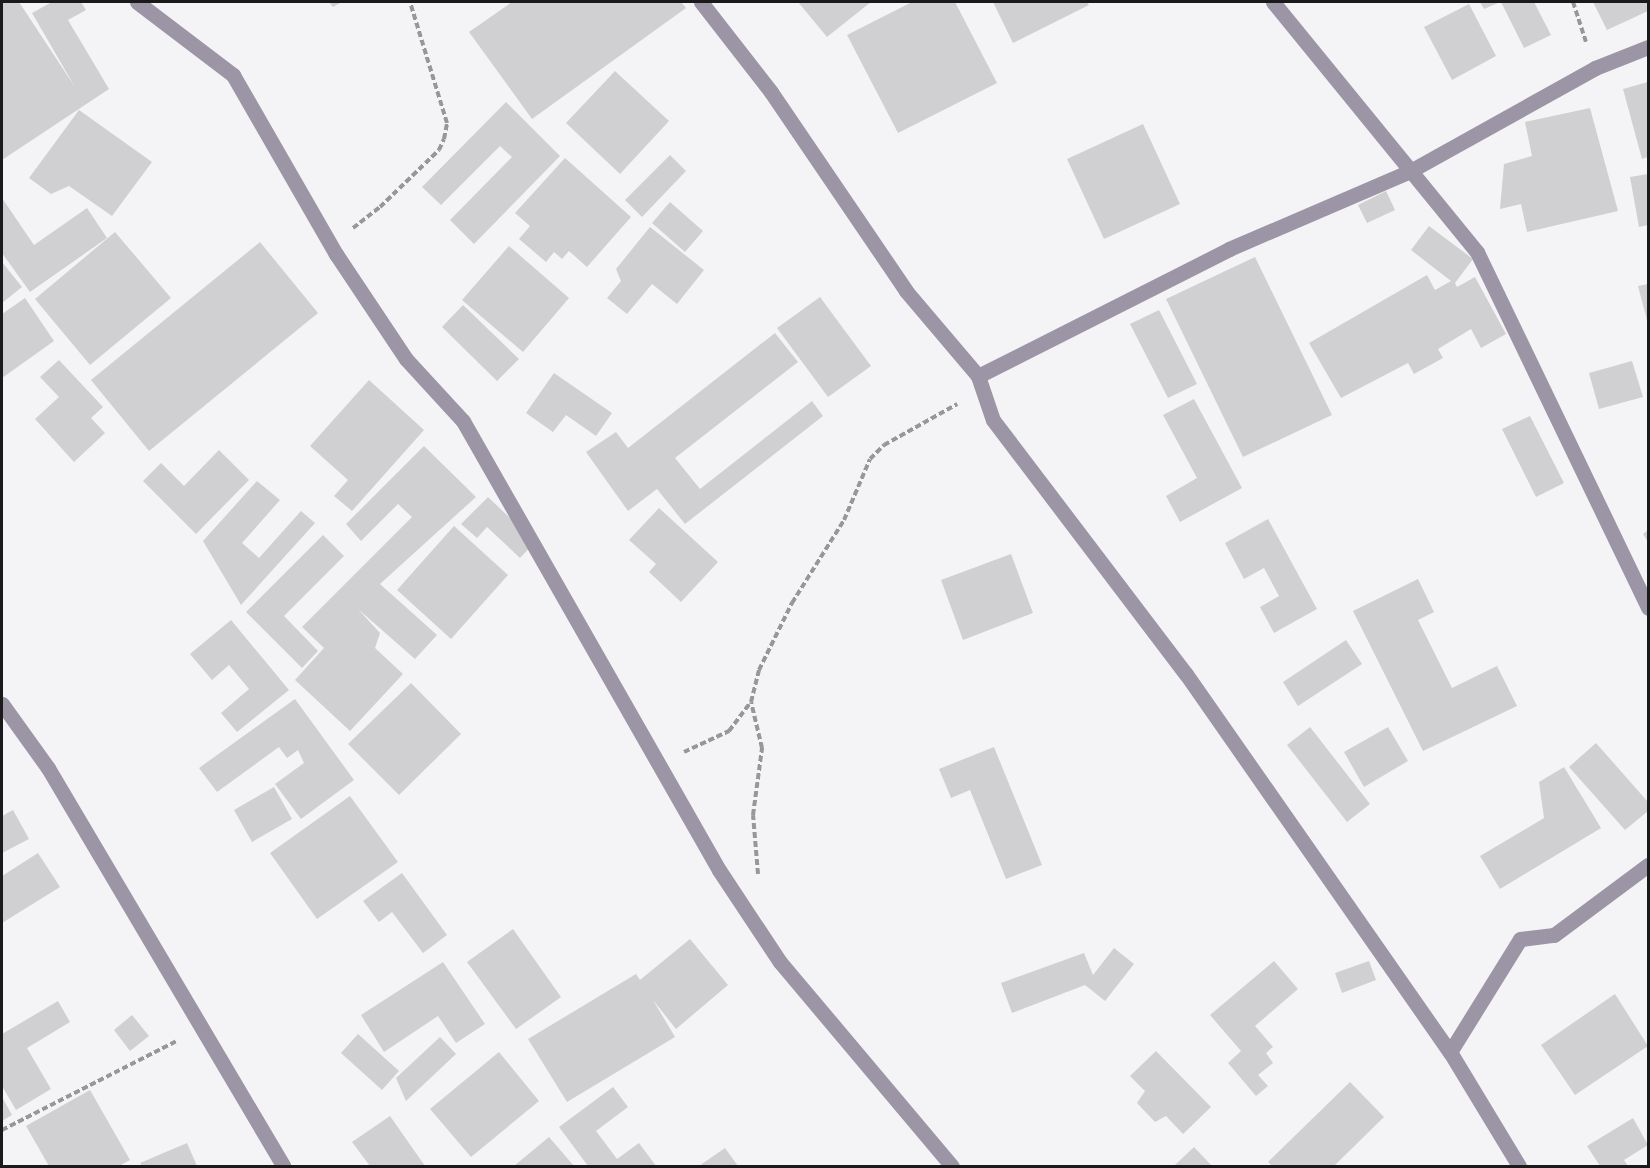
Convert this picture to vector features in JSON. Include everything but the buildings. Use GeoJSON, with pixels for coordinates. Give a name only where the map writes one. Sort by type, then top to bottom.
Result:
{"type":"FeatureCollection","features":[{"type":"Feature","properties":{"kind":"street"},"geometry":{"type":"LineString","coordinates":[[137,2],[233,75],[336,254],[406,359],[463,421],[718,870],[780,962],[952,1167]]}},
{"type":"Feature","properties":{"kind":"street"},"geometry":{"type":"LineString","coordinates":[[701,2],[771,92],[906,291],[981,382],[993,420],[1186,675],[1450,1052],[1519,1167]]}},
{"type":"Feature","properties":{"kind":"street"},"geometry":{"type":"LineString","coordinates":[[1273,2],[1477,252],[1648,608]]}},
{"type":"Feature","properties":{"kind":"street"},"geometry":{"type":"LineString","coordinates":[[981,382],[1229,249],[1412,170],[1595,68],[1648,47]]}},
{"type":"Feature","properties":{"kind":"street"},"geometry":{"type":"LineString","coordinates":[[2,704],[48,768],[283,1167]]}},
{"type":"Feature","properties":{"kind":"street"},"geometry":{"type":"LineString","coordinates":[[1450,1052],[1520,939],[1554,936],[1648,865]]}},
{"type":"Feature","properties":{"kind":"path"},"geometry":{"type":"LineString","coordinates":[[336,254],[343,239],[360,221],[380,207],[439,150],[444,140],[447,123],[410,2]]}},
{"type":"Feature","properties":{"kind":"path"},"geometry":{"type":"LineString","coordinates":[[1573,2],[1595,68]]}},
{"type":"Feature","properties":{"kind":"path"},"geometry":{"type":"LineString","coordinates":[[655,762],[703,745],[729,731],[751,702],[759,670],[792,603],[844,520],[870,459],[884,445],[981,382]]}},
{"type":"Feature","properties":{"kind":"path"},"geometry":{"type":"LineString","coordinates":[[751,702],[762,748],[753,815],[754,861],[760,884]]}},
{"type":"Feature","properties":{"kind":"path"},"geometry":{"type":"LineString","coordinates":[[2,1130],[202,1028]]}}]}
